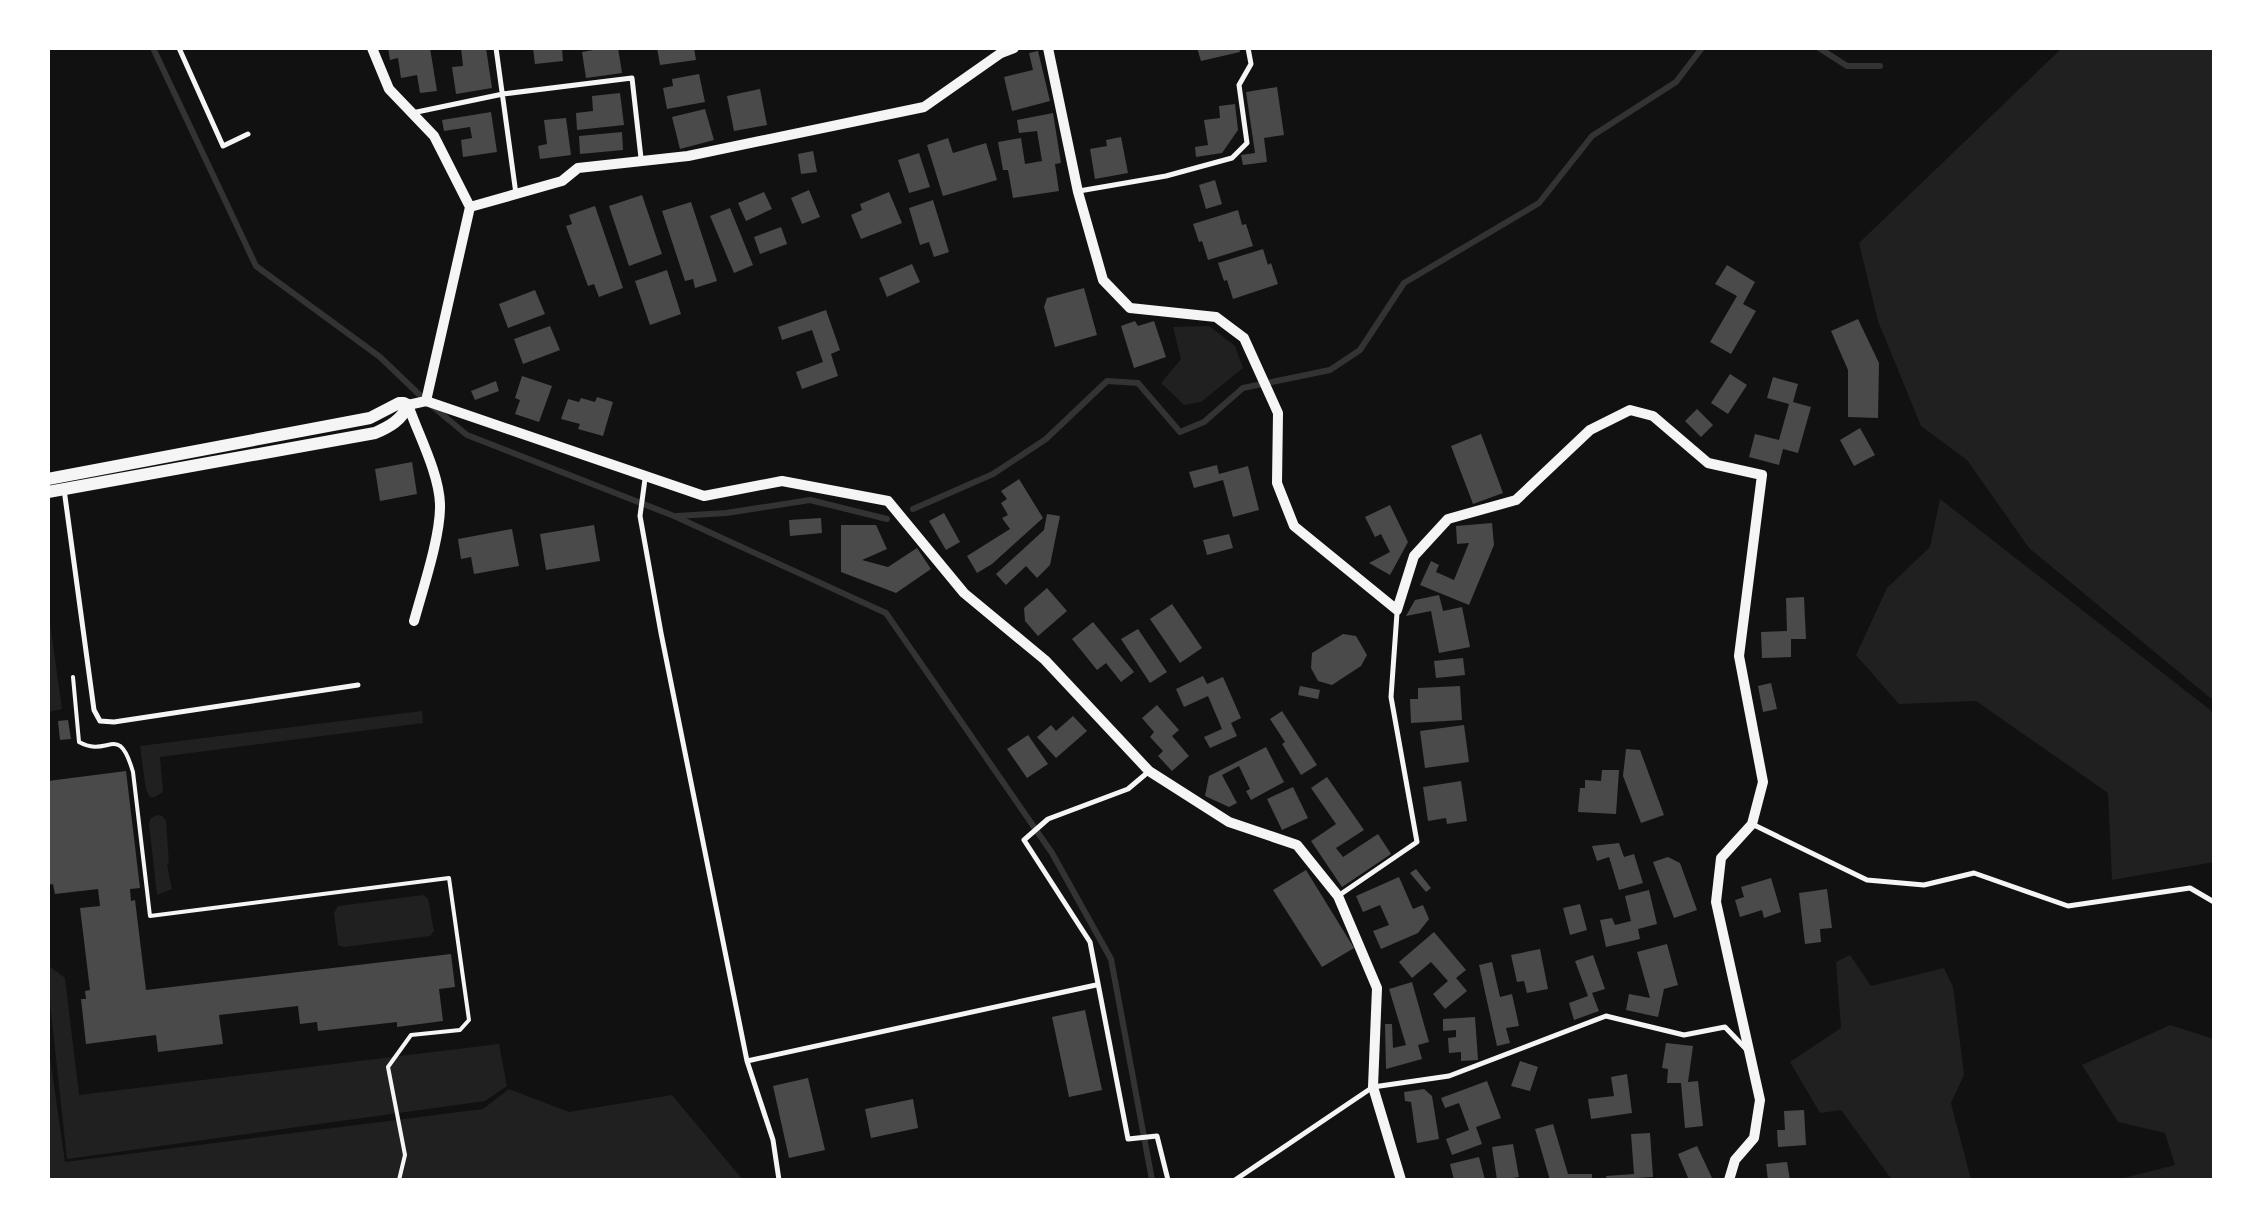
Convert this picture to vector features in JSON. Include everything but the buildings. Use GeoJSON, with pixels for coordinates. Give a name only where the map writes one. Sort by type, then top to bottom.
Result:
{"type":"FeatureCollection","features":[{"type":"Feature","properties":{"kind":"street"},"geometry":{"type":"LineString","coordinates":[[372,48],[389,89],[434,136],[470,207],[426,401]]}},
{"type":"Feature","properties":{"kind":"street"},"geometry":{"type":"LineString","coordinates":[[470,207],[562,180],[578,168],[688,156],[924,107],[1014,48]]}},
{"type":"Feature","properties":{"kind":"street"},"geometry":{"type":"LineString","coordinates":[[1048,48],[1078,192],[1104,280],[1130,308],[1216,316],[1244,338],[1278,413],[1277,482],[1294,526],[1397,610],[1414,556],[1448,519],[1516,500],[1590,430],[1630,410],[1653,416],[1708,462],[1762,475],[1739,656],[1764,782],[1752,824],[1722,858],[1716,902],[1760,1100],[1754,1138],[1735,1160],[1729,1180]]}},
{"type":"Feature","properties":{"kind":"street"},"geometry":{"type":"LineString","coordinates":[[408,405],[426,401],[704,496],[782,481],[888,501],[964,592],[1044,660],[1149,771],[1229,822],[1297,845],[1338,896],[1377,988],[1373,1086],[1402,1180]]}},
{"type":"Feature","properties":{"kind":"street"},"geometry":{"type":"LineString","coordinates":[[48,492],[58,482],[370,418],[404,402],[440,500],[414,620]]}},
{"type":"Feature","properties":{"kind":"lane"},"geometry":{"type":"LineString","coordinates":[[180,48],[223,146],[248,134]]}},
{"type":"Feature","properties":{"kind":"lane"},"geometry":{"type":"LineString","coordinates":[[496,48],[516,194]]}},
{"type":"Feature","properties":{"kind":"lane"},"geometry":{"type":"LineString","coordinates":[[1078,192],[1166,176],[1232,158],[1246,143],[1239,85],[1252,64],[1248,48]]}},
{"type":"Feature","properties":{"kind":"lane"},"geometry":{"type":"LineString","coordinates":[[412,112],[502,94],[632,78],[641,162]]}},
{"type":"Feature","properties":{"kind":"lane"},"geometry":{"type":"LineString","coordinates":[[646,475],[640,516],[660,633],[747,1061],[773,1140],[779,1180]]}},
{"type":"Feature","properties":{"kind":"lane"},"geometry":{"type":"LineString","coordinates":[[58,482],[94,710],[100,721],[358,685]]}},
{"type":"Feature","properties":{"kind":"lane"},"geometry":{"type":"LineString","coordinates":[[1338,896],[1417,842],[1391,697],[1397,610]]}},
{"type":"Feature","properties":{"kind":"lane"},"geometry":{"type":"LineString","coordinates":[[1149,771],[1128,789],[1048,819],[1024,840],[1090,942],[1128,1139],[1157,1136],[1168,1180]]}},
{"type":"Feature","properties":{"kind":"lane"},"geometry":{"type":"LineString","coordinates":[[1752,824],[1867,880],[1924,885],[1974,873],[2068,906],[2190,888],[2214,902]]}},
{"type":"Feature","properties":{"kind":"lane"},"geometry":{"type":"LineString","coordinates":[[747,1061],[1097,985]]}},
{"type":"Feature","properties":{"kind":"lane"},"geometry":{"type":"LineString","coordinates":[[1235,1180],[1373,1086],[1449,1076],[1606,1016],[1684,1035],[1725,1027],[1748,1052]]}},
{"type":"Feature","properties":{"kind":"path"},"geometry":{"type":"LineString","coordinates":[[73,677],[79,742],[91,747],[119,744],[128,755],[150,916],[449,878],[468,1020],[460,1030],[411,1035],[388,1067],[406,1155],[399,1180]]}},
{"type":"Feature","properties":{"kind":"shaded area"},"geometry":{"type":"Polygon","coordinates":[[[2062,48],[2214,48],[2214,701],[2029,548],[1967,460],[1921,426],[1878,321],[1859,243],[2062,48]]]}},
{"type":"Feature","properties":{"kind":"shaded area"},"geometry":{"type":"Polygon","coordinates":[[[1209,326],[1235,346],[1243,368],[1201,402],[1184,405],[1161,383],[1181,359],[1173,327],[1209,326]]]}},
{"type":"Feature","properties":{"kind":"shaded area"},"geometry":{"type":"Polygon","coordinates":[[[1940,499],[2214,713],[2214,862],[2112,880],[2108,793],[1976,701],[1899,704],[1856,655],[1887,588],[1930,547],[1940,499]]]}},
{"type":"Feature","properties":{"kind":"shaded area"},"geometry":{"type":"Polygon","coordinates":[[[48,609],[62,709],[48,712],[48,609]]]}},
{"type":"Feature","properties":{"kind":"shaded area"},"geometry":{"type":"Polygon","coordinates":[[[422,711],[423,723],[160,757],[163,792],[150,797],[146,790],[140,746],[422,711]]]}},
{"type":"Feature","properties":{"kind":"shaded area"},"geometry":{"type":"Polygon","coordinates":[[[157,815],[166,821],[172,889],[157,895],[149,824],[157,815]]]}},
{"type":"Feature","properties":{"kind":"shaded area"},"geometry":{"type":"Polygon","coordinates":[[[423,895],[428,899],[434,931],[430,936],[338,945],[334,913],[338,906],[423,895]]]}},
{"type":"Feature","properties":{"kind":"shaded area"},"geometry":{"type":"Polygon","coordinates":[[[1850,955],[1871,986],[1944,968],[1953,987],[1964,1075],[1951,1103],[1971,1180],[1892,1180],[1841,1110],[1820,1113],[1790,1062],[1841,1028],[1836,962],[1850,955]]]}},
{"type":"Feature","properties":{"kind":"shaded area"},"geometry":{"type":"Polygon","coordinates":[[[48,965],[65,978],[79,1095],[499,1044],[507,1086],[485,1101],[67,1159],[48,965]]]}},
{"type":"Feature","properties":{"kind":"shaded area"},"geometry":{"type":"Polygon","coordinates":[[[2170,1025],[2214,1039],[2214,1180],[2116,1180],[2175,1165],[2165,1133],[2118,1122],[2082,1065],[2170,1025]]]}},
{"type":"Feature","properties":{"kind":"shaded area"},"geometry":{"type":"Polygon","coordinates":[[[48,1044],[65,1162],[483,1109],[509,1089],[569,1112],[672,1095],[743,1180],[48,1180],[48,1044]]]}},
{"type":"Feature","properties":{"kind":"waterway"},"geometry":{"type":"LineString","coordinates":[[153,48],[256,266],[380,357],[467,435],[674,516],[886,613],[1052,853],[1111,959],[1152,1180]]}},
{"type":"Feature","properties":{"kind":"waterway"},"geometry":{"type":"LineString","coordinates":[[913,509],[993,474],[1046,439],[1107,381],[1138,383],[1180,432],[1204,422],[1243,388],[1330,370],[1360,350],[1404,283],[1539,203],[1592,136],[1676,82],[1702,48]]}},
{"type":"Feature","properties":{"kind":"waterway"},"geometry":{"type":"LineString","coordinates":[[1819,48],[1847,66],[1880,66]]}},
{"type":"Feature","properties":{"kind":"waterway"},"geometry":{"type":"LineString","coordinates":[[677,516],[810,500],[887,519]]}}]}
